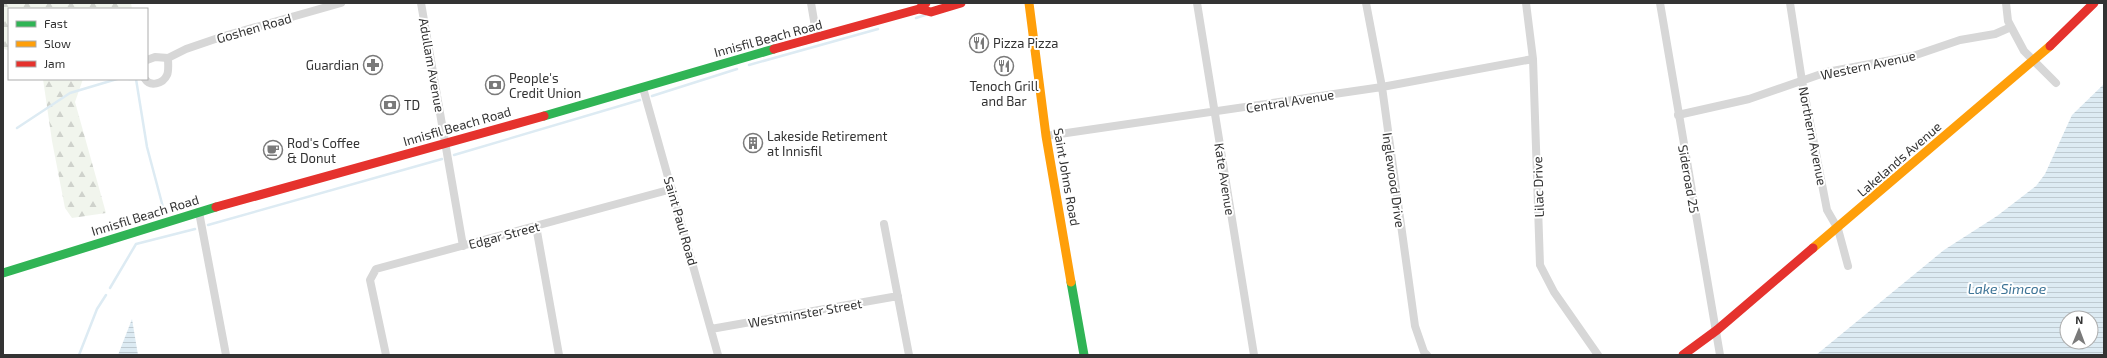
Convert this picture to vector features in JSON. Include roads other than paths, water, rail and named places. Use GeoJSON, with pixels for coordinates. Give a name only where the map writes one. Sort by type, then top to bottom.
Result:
{"type":"FeatureCollection","features":[{"type":"Feature","properties":{"kind":"main road","name":"Innisfil Beach Road"},"geometry":{"type":"LineString","coordinates":[[3,272],[199,212],[643,88],[740,58],[818,38],[919,9],[926,3]]}},
{"type":"Feature","properties":{"kind":"main road","name":"Innisfil Beach Road"},"geometry":{"type":"LineString","coordinates":[[919,9],[931,12],[961,3]]}},
{"type":"Feature","properties":{"kind":"main road","name":"Saint Johns Road"},"geometry":{"type":"LineString","coordinates":[[1029,3],[1046,136],[1084,355]]}},
{"type":"Feature","properties":{"kind":"main road","name":"Lakelands Avenue"},"geometry":{"type":"LineString","coordinates":[[1683,355],[1717,330],[1838,229],[2036,60],[2094,3]]}},
{"type":"Feature","properties":{"kind":"street","name":"Goshen Road"},"geometry":{"type":"LineString","coordinates":[[148,60],[155,57],[168,58],[186,49],[224,36],[341,3]]}},
{"type":"Feature","properties":{"kind":"street","name":"Adullam Avenue"},"geometry":{"type":"LineString","coordinates":[[421,3],[463,246]]}},
{"type":"Feature","properties":{"kind":"street"},"geometry":{"type":"LineString","coordinates":[[810,3],[818,38]]}},
{"type":"Feature","properties":{"kind":"street","name":"Kate Avenue"},"geometry":{"type":"LineString","coordinates":[[1197,3],[1254,355]]}},
{"type":"Feature","properties":{"kind":"street","name":"Inglewood Drive"},"geometry":{"type":"LineString","coordinates":[[1366,3],[1382,87],[1415,326],[1424,352],[1427,355]]}},
{"type":"Feature","properties":{"kind":"street","name":"Lilac Drive"},"geometry":{"type":"LineString","coordinates":[[1526,3],[1533,59],[1540,265],[1554,292],[1598,355]]}},
{"type":"Feature","properties":{"kind":"street","name":"Sideroad 25"},"geometry":{"type":"LineString","coordinates":[[1660,3],[1678,115],[1717,330],[1720,355]]}},
{"type":"Feature","properties":{"kind":"street","name":"Northern Avenue"},"geometry":{"type":"LineString","coordinates":[[1790,3],[1802,81],[1827,210],[1838,229],[1848,266]]}},
{"type":"Feature","properties":{"kind":"street"},"geometry":{"type":"LineString","coordinates":[[2006,3],[2008,21],[2024,51],[2036,60],[2056,83]]}},
{"type":"Feature","properties":{"kind":"street","name":"Western Avenue"},"geometry":{"type":"LineString","coordinates":[[1678,115],[1749,99],[1827,72],[1913,56],[1960,40],[1995,34],[2011,27]]}},
{"type":"Feature","properties":{"kind":"street"},"geometry":{"type":"LineString","coordinates":[[145,80],[150,84],[155,84],[163,80],[167,75],[168,58]]}},
{"type":"Feature","properties":{"kind":"street","name":"Central Avenue"},"geometry":{"type":"LineString","coordinates":[[1046,136],[1214,113],[1382,87],[1533,59]]}},
{"type":"Feature","properties":{"kind":"street","name":"Saint Paul Road"},"geometry":{"type":"LineString","coordinates":[[643,88],[718,355]]}},
{"type":"Feature","properties":{"kind":"street","name":"Edgar Street"},"geometry":{"type":"LineString","coordinates":[[386,355],[370,280],[376,269],[672,189]]}},
{"type":"Feature","properties":{"kind":"street"},"geometry":{"type":"LineString","coordinates":[[199,212],[226,355]]}},
{"type":"Feature","properties":{"kind":"street"},"geometry":{"type":"LineString","coordinates":[[884,224],[909,355]]}},
{"type":"Feature","properties":{"kind":"street"},"geometry":{"type":"LineString","coordinates":[[536,226],[559,355]]}},
{"type":"Feature","properties":{"kind":"street","name":"Westminster Street"},"geometry":{"type":"LineString","coordinates":[[711,329],[898,296]]}},
{"type":"Feature","properties":{"kind":"water","name":"Lake Simcoe"},"geometry":{"type":"Polygon","coordinates":[[[2104,84],[2104,355],[1816,355],[1944,250],[1997,216],[2036,186],[2045,174],[2072,115],[2104,84]]]}},
{"type":"Feature","properties":{"kind":"water"},"geometry":{"type":"Polygon","coordinates":[[[132,319],[138,355],[118,355],[132,319]]]}},
{"type":"Feature","properties":{"kind":"waterway"},"geometry":{"type":"LineString","coordinates":[[916,18],[925,15]]}},
{"type":"Feature","properties":{"kind":"waterway"},"geometry":{"type":"LineString","coordinates":[[749,65],[878,29]]}},
{"type":"Feature","properties":{"kind":"waterway"},"geometry":{"type":"LineString","coordinates":[[652,96],[737,69]]}},
{"type":"Feature","properties":{"kind":"waterway"},"geometry":{"type":"LineString","coordinates":[[17,128],[70,93],[114,80]]}},
{"type":"Feature","properties":{"kind":"waterway"},"geometry":{"type":"LineString","coordinates":[[136,80],[147,147],[164,211]]}},
{"type":"Feature","properties":{"kind":"waterway"},"geometry":{"type":"LineString","coordinates":[[454,155],[640,100]]}},
{"type":"Feature","properties":{"kind":"waterway"},"geometry":{"type":"LineString","coordinates":[[208,225],[442,159]]}},
{"type":"Feature","properties":{"kind":"waterway"},"geometry":{"type":"LineString","coordinates":[[110,288],[136,244],[195,229]]}},
{"type":"Feature","properties":{"kind":"waterway"},"geometry":{"type":"LineString","coordinates":[[79,355],[97,309],[106,295]]}},
{"type":"Feature","properties":{"kind":"place","name":"Pizza Pizza"},"geometry":{"type":"Point","coordinates":[979,43]}},
{"type":"Feature","properties":{"kind":"place","name":"Guardian"},"geometry":{"type":"Point","coordinates":[373,65]}},
{"type":"Feature","properties":{"kind":"place","name":"Tenoch Grill and Bar"},"geometry":{"type":"Point","coordinates":[1004,66]}},
{"type":"Feature","properties":{"kind":"place","name":"People's Credit Union"},"geometry":{"type":"Point","coordinates":[495,85]}},
{"type":"Feature","properties":{"kind":"place","name":"TD"},"geometry":{"type":"Point","coordinates":[390,105]}},
{"type":"Feature","properties":{"kind":"place","name":"Lakeside Retirement at Innisfil"},"geometry":{"type":"Point","coordinates":[753,143]}},
{"type":"Feature","properties":{"kind":"place","name":"Rod's Coffee & Donut"},"geometry":{"type":"Point","coordinates":[273,150]}}]}
